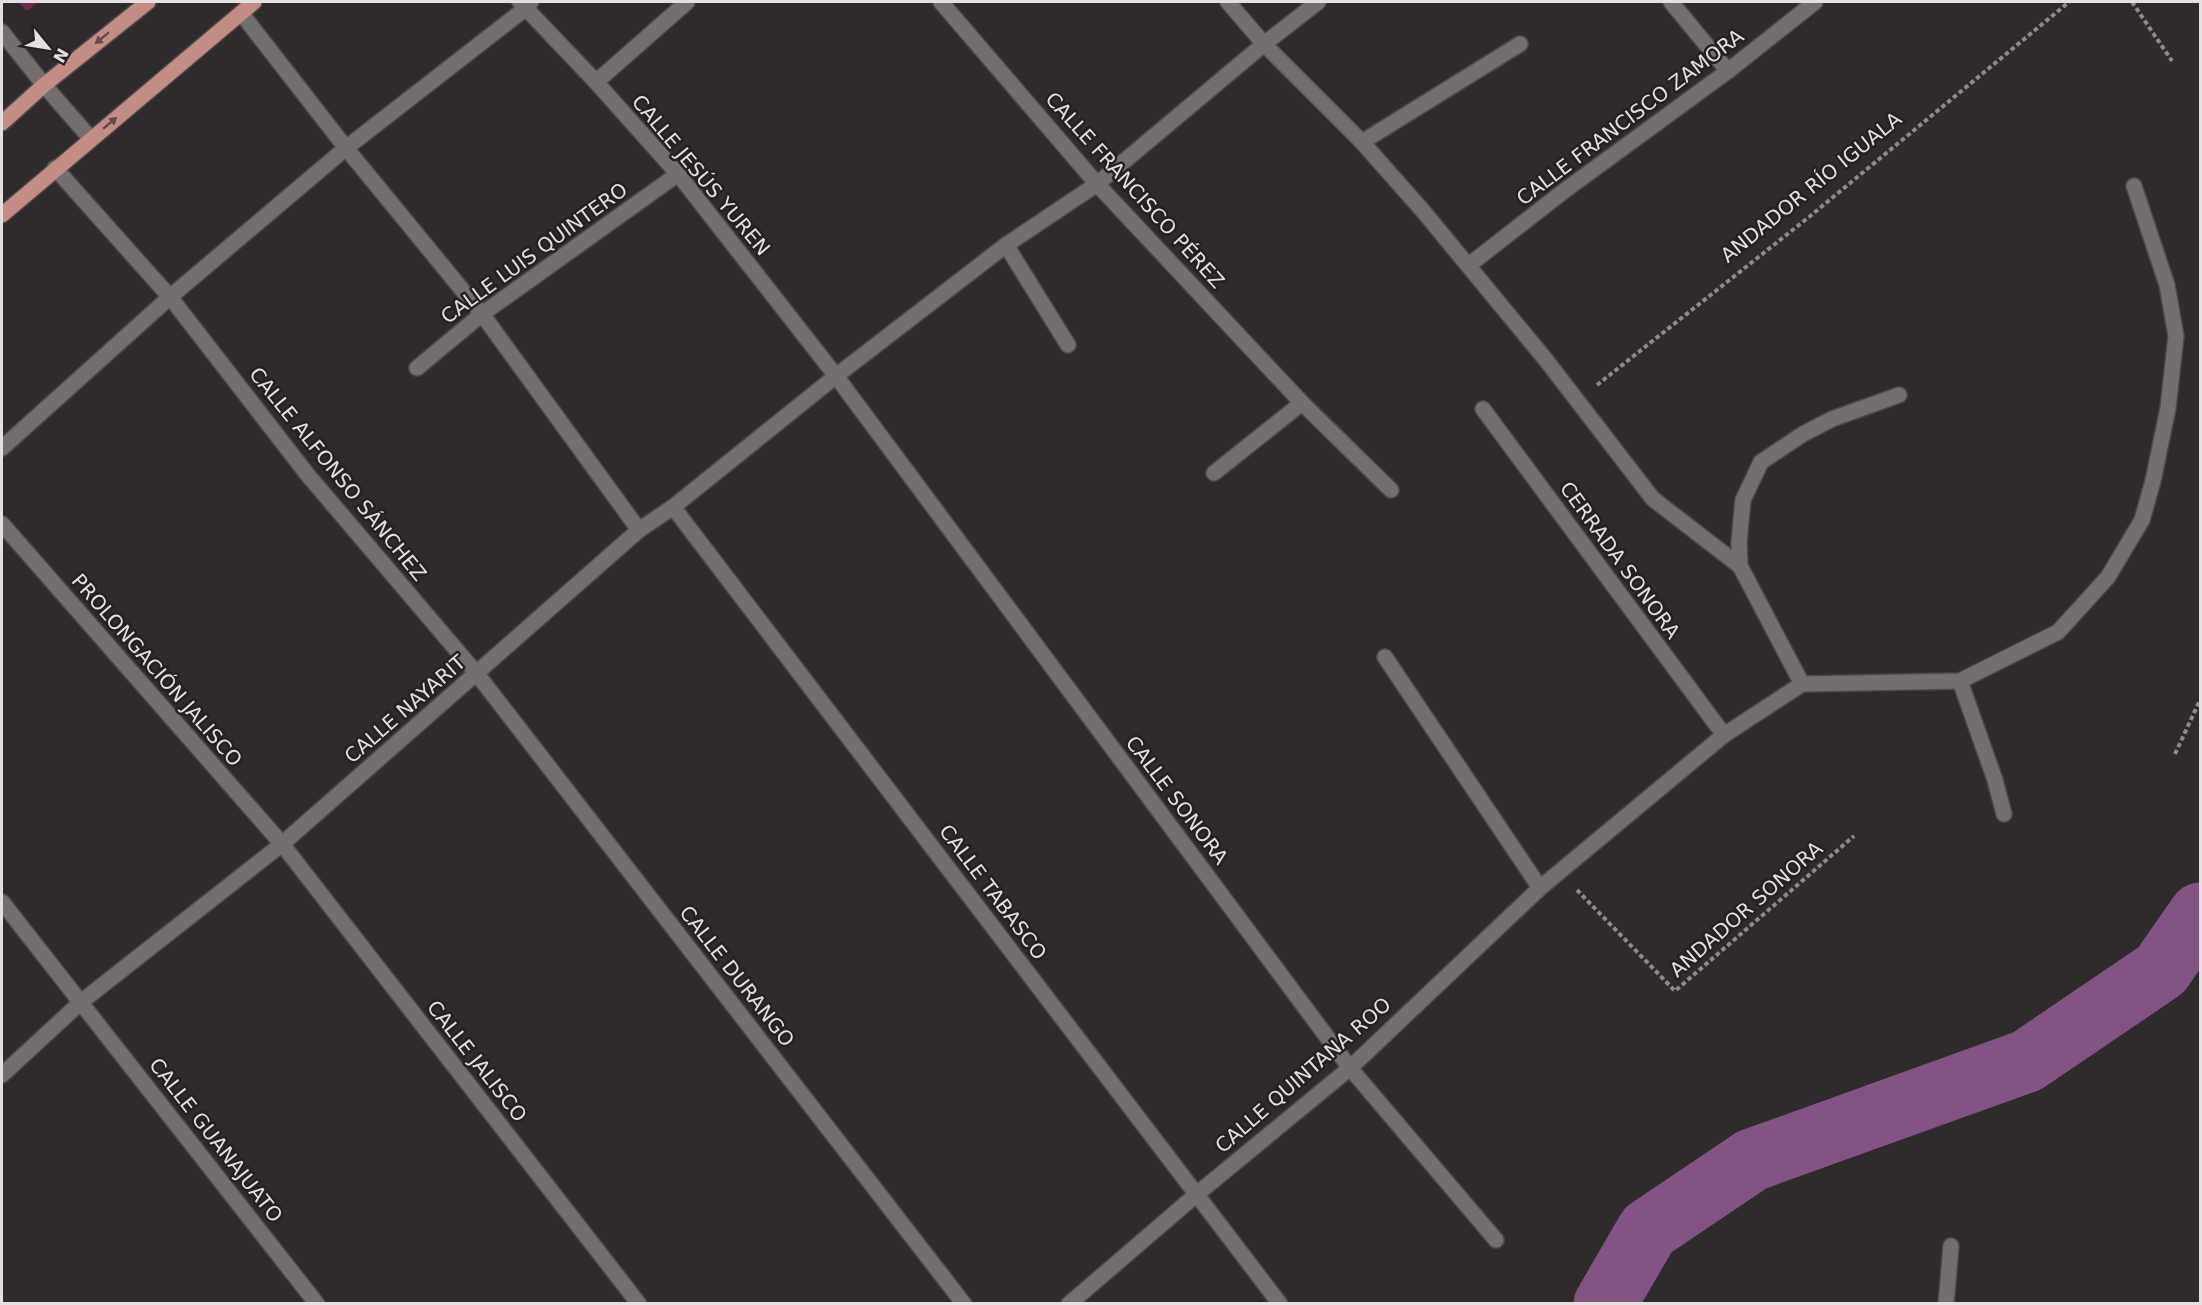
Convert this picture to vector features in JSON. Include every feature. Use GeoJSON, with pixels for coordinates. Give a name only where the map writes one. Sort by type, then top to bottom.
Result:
{"type":"FeatureCollection","features":[{"type":"Feature","properties":{"kind":"main road"},"geometry":{"type":"LineString","coordinates":[[2,215],[254,2]]}},
{"type":"Feature","properties":{"kind":"main road"},"geometry":{"type":"LineString","coordinates":[[2,123],[138,5]]}},
{"type":"Feature","properties":{"kind":"street"},"geometry":{"type":"LineString","coordinates":[[596,82],[687,2]]}},
{"type":"Feature","properties":{"kind":"street","name":"CALLE FRANCISCO PÉREZ"},"geometry":{"type":"LineString","coordinates":[[941,2],[1097,184],[1302,403],[1391,490]]}},
{"type":"Feature","properties":{"kind":"street"},"geometry":{"type":"LineString","coordinates":[[1228,2],[1264,44],[1362,142],[1469,265],[1546,360],[1576,402],[1653,499],[1740,566]]}},
{"type":"Feature","properties":{"kind":"street","name":"CALLE NAYARIT"},"geometry":{"type":"LineString","coordinates":[[2,1075],[81,1002],[282,844],[639,530],[673,507],[836,376],[1006,245],[1097,184],[1264,44],[1318,2]]}},
{"type":"Feature","properties":{"kind":"street"},"geometry":{"type":"LineString","coordinates":[[1671,2],[1728,71]]}},
{"type":"Feature","properties":{"kind":"street","name":"CALLE FRANCISCO ZAMORA"},"geometry":{"type":"LineString","coordinates":[[1469,265],[1564,190],[1728,71],[1815,2]]}},
{"type":"Feature","properties":{"kind":"street"},"geometry":{"type":"LineString","coordinates":[[2,448],[170,297],[346,148],[526,4]]}},
{"type":"Feature","properties":{"kind":"street","name":"CALLE JESÚS YUREN"},"geometry":{"type":"LineString","coordinates":[[526,4],[678,174],[836,376]]}},
{"type":"Feature","properties":{"kind":"street"},"geometry":{"type":"LineString","coordinates":[[241,13],[346,148],[482,314],[639,530]]}},
{"type":"Feature","properties":{"kind":"street"},"geometry":{"type":"LineString","coordinates":[[2,32],[91,139]]}},
{"type":"Feature","properties":{"kind":"street"},"geometry":{"type":"LineString","coordinates":[[1362,142],[1520,44]]}},
{"type":"Feature","properties":{"kind":"street","name":"CALLE ALFONSO SÁNCHEZ"},"geometry":{"type":"LineString","coordinates":[[55,168],[170,297],[307,474],[477,674]]}},
{"type":"Feature","properties":{"kind":"street","name":"CALLE LUIS QUINTERO"},"geometry":{"type":"LineString","coordinates":[[417,368],[482,314],[678,174]]}},
{"type":"Feature","properties":{"kind":"street"},"geometry":{"type":"LineString","coordinates":[[1899,395],[1832,419],[1803,434],[1761,462],[1743,500],[1738,542],[1740,566],[1802,684],[1960,681],[2058,632],[2108,577],[2142,520],[2153,481],[2168,408],[2176,336],[2168,285],[2134,186]]}},
{"type":"Feature","properties":{"kind":"street"},"geometry":{"type":"LineString","coordinates":[[1006,245],[1068,345]]}},
{"type":"Feature","properties":{"kind":"street","name":"CALLE SONORA"},"geometry":{"type":"LineString","coordinates":[[836,376],[1350,1068],[1496,1240]]}},
{"type":"Feature","properties":{"kind":"street"},"geometry":{"type":"LineString","coordinates":[[1214,473],[1302,403]]}},
{"type":"Feature","properties":{"kind":"street","name":"CERRADA SONORA"},"geometry":{"type":"LineString","coordinates":[[1483,409],[1724,735]]}},
{"type":"Feature","properties":{"kind":"street","name":"CALLE TABASCO"},"geometry":{"type":"LineString","coordinates":[[673,507],[1280,1304]]}},
{"type":"Feature","properties":{"kind":"street","name":"PROLONGACIÓN JALISCO"},"geometry":{"type":"LineString","coordinates":[[2,524],[282,844]]}},
{"type":"Feature","properties":{"kind":"street"},"geometry":{"type":"LineString","coordinates":[[1385,657],[1540,888]]}},
{"type":"Feature","properties":{"kind":"street","name":"CALLE DURANGO"},"geometry":{"type":"LineString","coordinates":[[477,674],[964,1304]]}},
{"type":"Feature","properties":{"kind":"street"},"geometry":{"type":"LineString","coordinates":[[1960,681],[1995,780],[2004,814]]}},
{"type":"Feature","properties":{"kind":"street","name":"CALLE QUINTANA ROO"},"geometry":{"type":"LineString","coordinates":[[1069,1304],[1197,1194],[1350,1068],[1540,888],[1724,735],[1802,684]]}},
{"type":"Feature","properties":{"kind":"street","name":"CALLE JALISCO"},"geometry":{"type":"LineString","coordinates":[[282,844],[639,1304]]}},
{"type":"Feature","properties":{"kind":"street","name":"CALLE GUANAJUATO"},"geometry":{"type":"LineString","coordinates":[[2,902],[317,1304]]}},
{"type":"Feature","properties":{"kind":"street"},"geometry":{"type":"LineString","coordinates":[[1946,1304],[1951,1246]]}},
{"type":"Feature","properties":{"kind":"path","name":"ANDADOR RÍO IGUALA"},"geometry":{"type":"LineString","coordinates":[[1576,402],[1809,217],[2069,2]]}},
{"type":"Feature","properties":{"kind":"path"},"geometry":{"type":"LineString","coordinates":[[2132,2],[2172,61]]}},
{"type":"Feature","properties":{"kind":"path"},"geometry":{"type":"LineString","coordinates":[[2175,754],[2200,700]]}},
{"type":"Feature","properties":{"kind":"path","name":"ANDADOR SONORA"},"geometry":{"type":"LineString","coordinates":[[1559,872],[1675,991],[1854,836]]}},
{"type":"Feature","properties":{"kind":"building"},"geometry":{"type":"Polygon","coordinates":[[[18,2],[38,2],[27,11],[18,2]]]}},
{"type":"Feature","properties":{"kind":"waterway"},"geometry":{"type":"LineString","coordinates":[[1605,1304],[1648,1230],[1752,1160],[2027,1061],[2161,970],[2200,914]]}}]}
